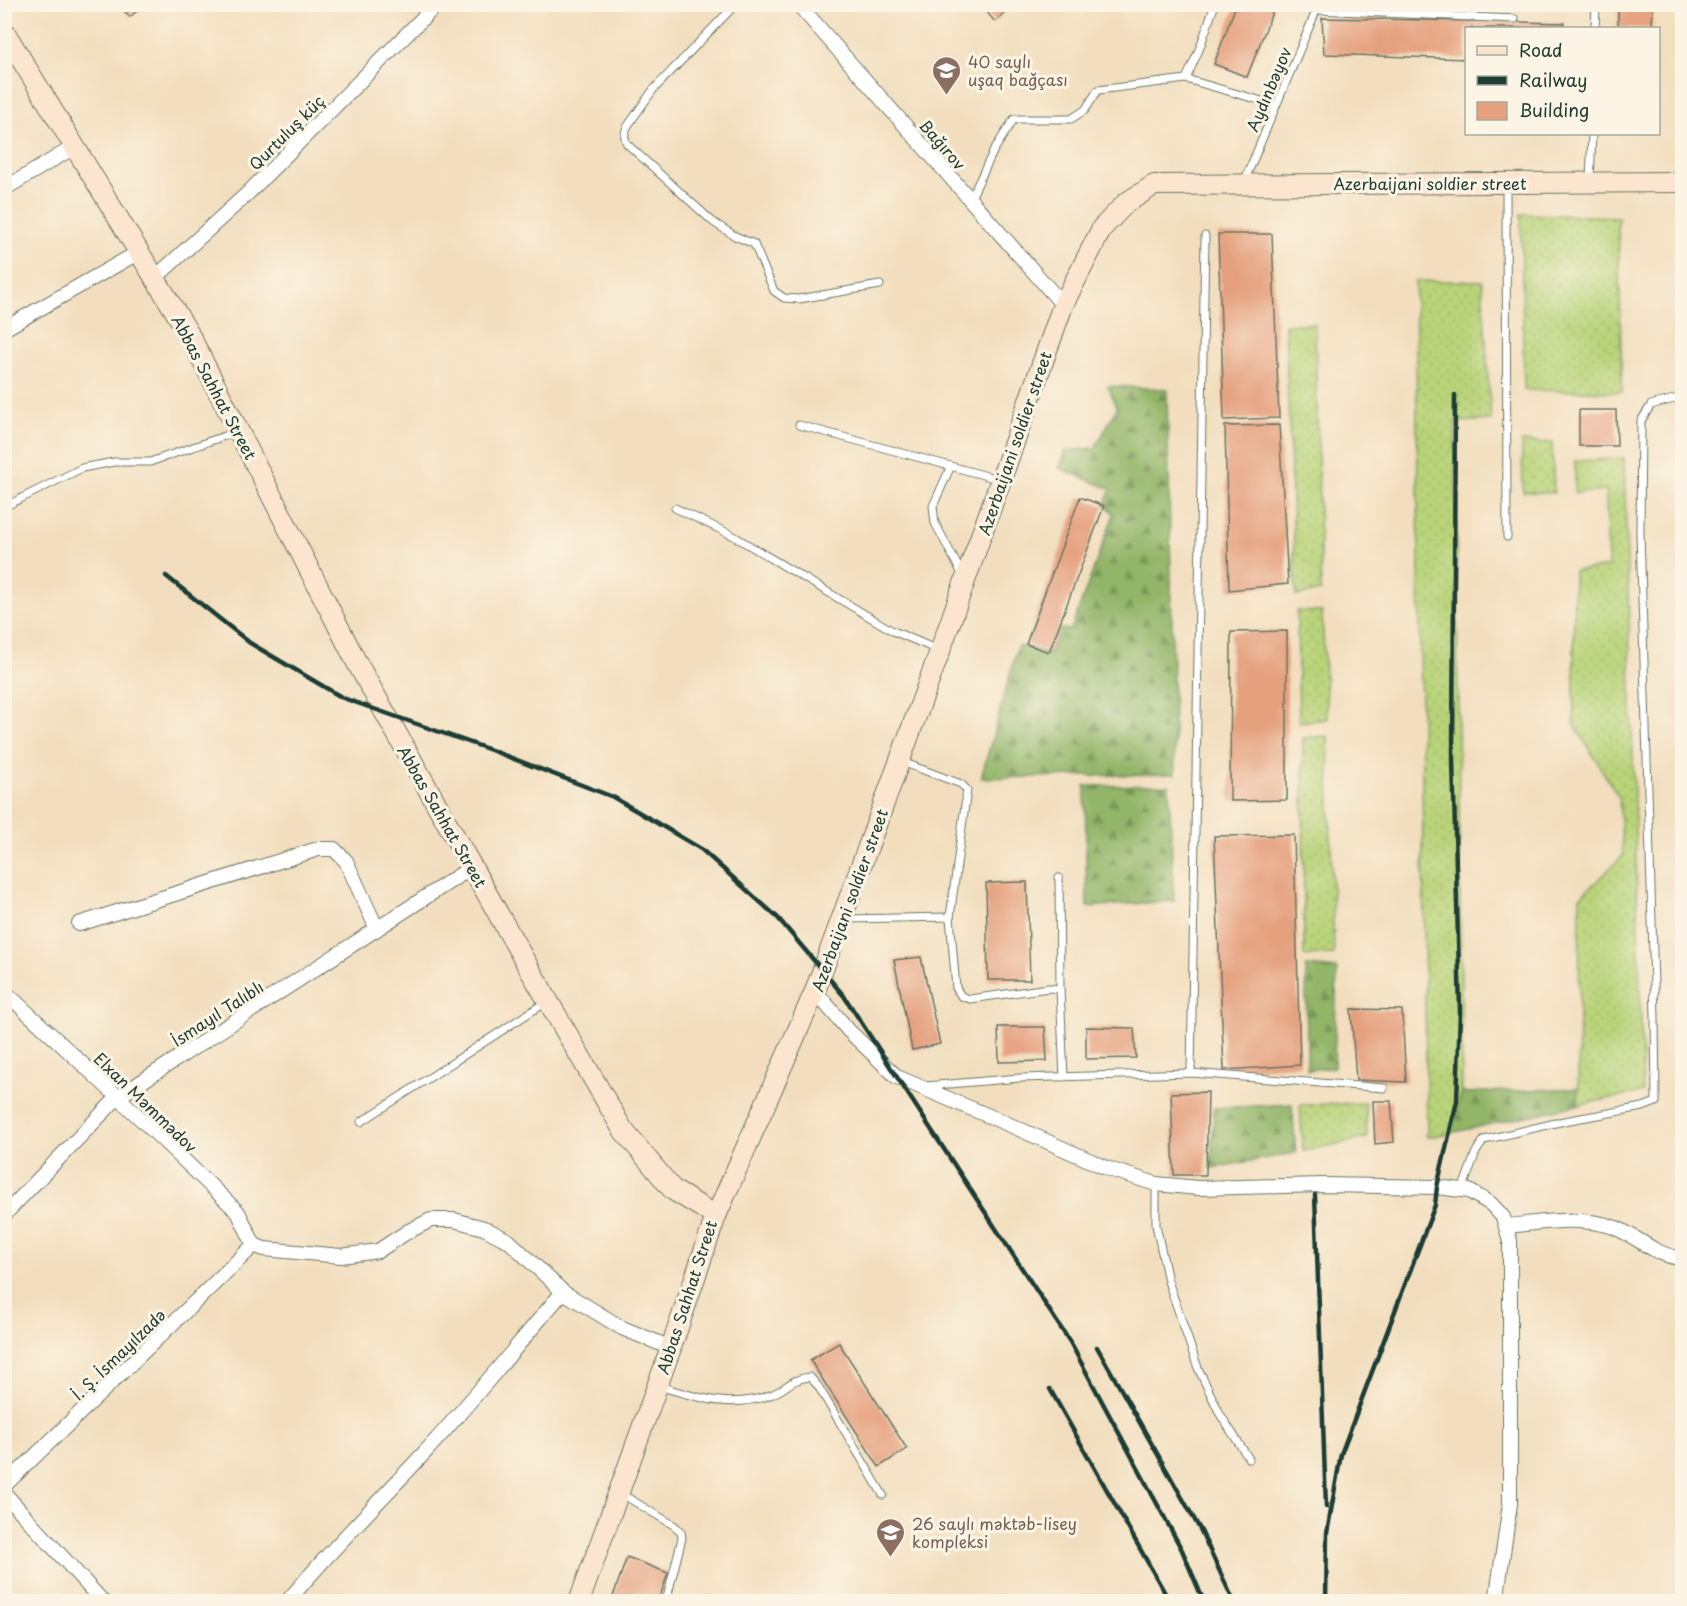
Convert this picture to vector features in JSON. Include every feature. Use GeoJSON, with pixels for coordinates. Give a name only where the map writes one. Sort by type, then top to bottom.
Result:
{"type":"FeatureCollection","features":[{"type":"Feature","properties":{"kind":"main road","name":"Abbas Sahhat Street"},"geometry":{"type":"LineString","coordinates":[[4,31],[189,334],[357,663],[623,1130],[673,1190],[716,1216],[579,1602]]}},
{"type":"Feature","properties":{"kind":"main road","name":"Azerbaijani soldier street"},"geometry":{"type":"LineString","coordinates":[[716,1216],[815,991],[940,651],[1063,305],[1102,228],[1126,203],[1154,185],[1683,182]]}},
{"type":"Feature","properties":{"kind":"street","name":"Qurtuluş küç"},"geometry":{"type":"LineString","coordinates":[[155,278],[248,194],[437,4]]}},
{"type":"Feature","properties":{"kind":"street","name":"Bağırov"},"geometry":{"type":"LineString","coordinates":[[798,4],[1063,305]]}},
{"type":"Feature","properties":{"kind":"street"},"geometry":{"type":"LineString","coordinates":[[4,189],[74,147]]}},
{"type":"Feature","properties":{"kind":"street"},"geometry":{"type":"LineString","coordinates":[[4,329],[139,252]]}},
{"type":"Feature","properties":{"kind":"street"},"geometry":{"type":"LineString","coordinates":[[79,924],[318,849],[334,849],[346,861],[377,928]]}},
{"type":"Feature","properties":{"kind":"street","name":"İsmayıl Talıblı"},"geometry":{"type":"LineString","coordinates":[[4,1215],[118,1097],[472,867]]}},
{"type":"Feature","properties":{"kind":"street","name":"Elxan Məmmədov"},"geometry":{"type":"LineString","coordinates":[[4,991],[238,1212],[254,1245]]}},
{"type":"Feature","properties":{"kind":"street"},"geometry":{"type":"LineString","coordinates":[[815,991],[849,1031],[897,1077],[1109,1169],[1156,1184],[1198,1188],[1324,1185],[1437,1186],[1469,1191],[1491,1204],[1503,1217],[1510,1241],[1510,1504],[1496,1602]]}},
{"type":"Feature","properties":{"kind":"street"},"geometry":{"type":"LineString","coordinates":[[254,1245],[264,1249],[350,1255],[378,1251],[407,1232],[432,1220],[454,1220],[484,1228],[509,1240],[563,1292],[622,1328],[670,1348]]}},
{"type":"Feature","properties":{"kind":"street"},"geometry":{"type":"LineString","coordinates":[[1506,1226],[1587,1222],[1614,1228],[1657,1252],[1683,1258]]}},
{"type":"Feature","properties":{"kind":"street","name":"İ. Ş. İsmayılzadə"},"geometry":{"type":"LineString","coordinates":[[4,1486],[254,1245]]}},
{"type":"Feature","properties":{"kind":"street"},"geometry":{"type":"LineString","coordinates":[[287,1602],[315,1568],[380,1501],[481,1390],[563,1292]]}},
{"type":"Feature","properties":{"kind":"street"},"geometry":{"type":"LineString","coordinates":[[4,1493],[103,1602]]}},
{"type":"Feature","properties":{"kind":"lane"},"geometry":{"type":"LineString","coordinates":[[736,4],[653,90],[627,127],[624,139],[713,222],[735,236],[754,244],[774,291],[784,298],[799,299],[880,285]]}},
{"type":"Feature","properties":{"kind":"lane"},"geometry":{"type":"LineString","coordinates":[[1186,79],[1215,4]]}},
{"type":"Feature","properties":{"kind":"lane"},"geometry":{"type":"LineString","coordinates":[[1595,27],[1596,4]]}},
{"type":"Feature","properties":{"kind":"lane"},"geometry":{"type":"LineString","coordinates":[[1318,7],[1515,19]]}},
{"type":"Feature","properties":{"kind":"lane","name":"Aydınbəyov"},"geometry":{"type":"LineString","coordinates":[[1243,184],[1318,7]]}},
{"type":"Feature","properties":{"kind":"lane"},"geometry":{"type":"LineString","coordinates":[[970,200],[994,150],[1014,119],[1071,119],[1085,110],[1098,90],[1186,79],[1276,105]]}},
{"type":"Feature","properties":{"kind":"lane"},"geometry":{"type":"LineString","coordinates":[[1590,183],[1592,135]]}},
{"type":"Feature","properties":{"kind":"lane"},"geometry":{"type":"LineString","coordinates":[[1506,183],[1507,537]]}},
{"type":"Feature","properties":{"kind":"lane"},"geometry":{"type":"LineString","coordinates":[[1191,1073],[1205,236]]}},
{"type":"Feature","properties":{"kind":"lane"},"geometry":{"type":"LineString","coordinates":[[1462,1190],[1476,1152],[1484,1140],[1564,1121],[1643,1107],[1656,1102],[1648,747],[1640,533],[1641,421],[1651,405],[1683,397]]}},
{"type":"Feature","properties":{"kind":"lane"},"geometry":{"type":"LineString","coordinates":[[799,425],[1001,480]]}},
{"type":"Feature","properties":{"kind":"lane"},"geometry":{"type":"LineString","coordinates":[[4,507],[82,468],[114,462],[150,462],[239,432]]}},
{"type":"Feature","properties":{"kind":"lane"},"geometry":{"type":"LineString","coordinates":[[951,466],[933,506],[934,515],[935,523],[965,580]]}},
{"type":"Feature","properties":{"kind":"lane"},"geometry":{"type":"LineString","coordinates":[[675,508],[732,535],[893,631],[940,651]]}},
{"type":"Feature","properties":{"kind":"lane"},"geometry":{"type":"LineString","coordinates":[[900,761],[961,784],[967,790],[950,917],[956,988],[961,996],[970,999],[1049,988],[1059,989]]}},
{"type":"Feature","properties":{"kind":"lane"},"geometry":{"type":"LineString","coordinates":[[1059,878],[1059,989],[1064,1077]]}},
{"type":"Feature","properties":{"kind":"lane"},"geometry":{"type":"LineString","coordinates":[[842,919],[950,917]]}},
{"type":"Feature","properties":{"kind":"lane"},"geometry":{"type":"LineString","coordinates":[[361,1122],[549,1001]]}},
{"type":"Feature","properties":{"kind":"lane"},"geometry":{"type":"LineString","coordinates":[[920,1087],[1020,1078],[1191,1073],[1384,1088]]}},
{"type":"Feature","properties":{"kind":"lane"},"geometry":{"type":"LineString","coordinates":[[1156,1184],[1156,1226],[1168,1281],[1198,1368],[1220,1414],[1249,1459]]}},
{"type":"Feature","properties":{"kind":"lane"},"geometry":{"type":"LineString","coordinates":[[657,1385],[707,1400],[750,1401],[775,1393],[798,1378],[810,1377],[818,1386],[883,1495]]}},
{"type":"Feature","properties":{"kind":"lane"},"geometry":{"type":"LineString","coordinates":[[618,1492],[675,1526],[681,1532],[682,1538],[666,1602]]}},
{"type":"Feature","properties":{"kind":"green space"},"geometry":{"type":"Polygon","coordinates":[[[1521,214],[1618,217],[1622,392],[1524,390],[1521,214]]]}},
{"type":"Feature","properties":{"kind":"green space"},"geometry":{"type":"Polygon","coordinates":[[[1415,281],[1482,281],[1491,420],[1455,422],[1462,1093],[1450,1133],[1427,1137],[1415,281]]]}},
{"type":"Feature","properties":{"kind":"green space"},"geometry":{"type":"Polygon","coordinates":[[[1285,324],[1315,324],[1321,591],[1296,596],[1285,324]]]}},
{"type":"Feature","properties":{"kind":"green space"},"geometry":{"type":"Polygon","coordinates":[[[1108,386],[1167,389],[1175,774],[981,778],[1018,646],[1049,653],[1060,629],[1071,630],[1114,514],[1105,504],[1111,489],[1059,468],[1066,451],[1095,448],[1117,408],[1108,386]]]}},
{"type":"Feature","properties":{"kind":"green space"},"geometry":{"type":"Polygon","coordinates":[[[1522,442],[1552,443],[1554,493],[1523,492],[1522,442]]]}},
{"type":"Feature","properties":{"kind":"green space"},"geometry":{"type":"Polygon","coordinates":[[[1624,458],[1643,1092],[1578,1105],[1580,897],[1623,856],[1619,798],[1574,724],[1574,571],[1608,567],[1606,491],[1575,493],[1575,461],[1624,458]]]}},
{"type":"Feature","properties":{"kind":"green space"},"geometry":{"type":"Polygon","coordinates":[[[1297,611],[1322,612],[1327,719],[1299,722],[1297,611]]]}},
{"type":"Feature","properties":{"kind":"green space"},"geometry":{"type":"Polygon","coordinates":[[[1328,736],[1334,954],[1304,956],[1303,738],[1328,736]]]}},
{"type":"Feature","properties":{"kind":"green space"},"geometry":{"type":"Polygon","coordinates":[[[1169,785],[1174,901],[1087,907],[1085,786],[1169,785]]]}},
{"type":"Feature","properties":{"kind":"green space"},"geometry":{"type":"Polygon","coordinates":[[[1306,966],[1337,969],[1334,1067],[1307,1070],[1306,966]]]}},
{"type":"Feature","properties":{"kind":"green space"},"geometry":{"type":"Polygon","coordinates":[[[1578,1088],[1578,1105],[1450,1133],[1462,1093],[1578,1088]]]}},
{"type":"Feature","properties":{"kind":"green space"},"geometry":{"type":"Polygon","coordinates":[[[1365,1103],[1367,1138],[1303,1151],[1300,1105],[1365,1103]]]}},
{"type":"Feature","properties":{"kind":"green space"},"geometry":{"type":"Polygon","coordinates":[[[1292,1104],[1296,1153],[1211,1168],[1214,1108],[1292,1104]]]}},
{"type":"Feature","properties":{"kind":"building"},"geometry":{"type":"Polygon","coordinates":[[[980,4],[1013,4],[995,22],[980,4]]]}},
{"type":"Feature","properties":{"kind":"building"},"geometry":{"type":"Polygon","coordinates":[[[1618,4],[1653,4],[1652,27],[1618,27],[1618,4]]]}},
{"type":"Feature","properties":{"kind":"building"},"geometry":{"type":"Polygon","coordinates":[[[119,5],[144,5],[130,17],[119,5]]]}},
{"type":"Feature","properties":{"kind":"building"},"geometry":{"type":"Polygon","coordinates":[[[1236,5],[1275,5],[1247,77],[1214,64],[1236,5]]]}},
{"type":"Feature","properties":{"kind":"building"},"geometry":{"type":"Polygon","coordinates":[[[1322,18],[1564,23],[1564,27],[1465,27],[1465,59],[1324,54],[1322,18]]]}},
{"type":"Feature","properties":{"kind":"building"},"geometry":{"type":"Polygon","coordinates":[[[1218,234],[1272,234],[1279,418],[1224,420],[1218,234]]]}},
{"type":"Feature","properties":{"kind":"building"},"geometry":{"type":"Polygon","coordinates":[[[1579,410],[1616,410],[1617,446],[1579,446],[1579,410]]]}},
{"type":"Feature","properties":{"kind":"building"},"geometry":{"type":"Polygon","coordinates":[[[1279,425],[1288,584],[1229,590],[1225,426],[1279,425]]]}},
{"type":"Feature","properties":{"kind":"building"},"geometry":{"type":"Polygon","coordinates":[[[1080,497],[1104,506],[1049,652],[1026,644],[1080,497]]]}},
{"type":"Feature","properties":{"kind":"building"},"geometry":{"type":"Polygon","coordinates":[[[1287,631],[1287,800],[1230,801],[1231,632],[1287,631]]]}},
{"type":"Feature","properties":{"kind":"building"},"geometry":{"type":"Polygon","coordinates":[[[1294,835],[1300,1065],[1224,1070],[1214,836],[1294,835]]]}},
{"type":"Feature","properties":{"kind":"building"},"geometry":{"type":"Polygon","coordinates":[[[1027,882],[1030,980],[988,980],[986,883],[1027,882]]]}},
{"type":"Feature","properties":{"kind":"building"},"geometry":{"type":"Polygon","coordinates":[[[921,957],[940,1044],[912,1050],[894,960],[921,957]]]}},
{"type":"Feature","properties":{"kind":"building"},"geometry":{"type":"Polygon","coordinates":[[[1351,1009],[1402,1010],[1406,1082],[1356,1080],[1351,1009]]]}},
{"type":"Feature","properties":{"kind":"building"},"geometry":{"type":"Polygon","coordinates":[[[998,1027],[1045,1027],[1047,1061],[999,1062],[998,1027]]]}},
{"type":"Feature","properties":{"kind":"building"},"geometry":{"type":"Polygon","coordinates":[[[1086,1027],[1134,1028],[1136,1058],[1086,1059],[1086,1027]]]}},
{"type":"Feature","properties":{"kind":"building"},"geometry":{"type":"Polygon","coordinates":[[[1208,1092],[1206,1175],[1174,1175],[1171,1093],[1208,1092]]]}},
{"type":"Feature","properties":{"kind":"building"},"geometry":{"type":"Polygon","coordinates":[[[1373,1101],[1391,1101],[1394,1142],[1375,1144],[1373,1101]]]}},
{"type":"Feature","properties":{"kind":"building"},"geometry":{"type":"Polygon","coordinates":[[[839,1343],[907,1449],[879,1467],[810,1360],[839,1343]]]}},
{"type":"Feature","properties":{"kind":"building"},"geometry":{"type":"Polygon","coordinates":[[[627,1557],[668,1573],[659,1600],[652,1597],[651,1602],[611,1602],[627,1557]]]}},
{"type":"Feature","properties":{"kind":"railway"},"geometry":{"type":"LineString","coordinates":[[1326,1602],[1327,1533],[1341,1454],[1435,1205],[1457,1101],[1460,1011],[1453,759],[1455,395]]}},
{"type":"Feature","properties":{"kind":"railway"},"geometry":{"type":"LineString","coordinates":[[166,576],[250,643],[343,698],[488,749],[613,797],[701,849],[778,918],[844,996],[1070,1342],[1182,1550],[1204,1602]]}},
{"type":"Feature","properties":{"kind":"railway"},"geometry":{"type":"LineString","coordinates":[[1315,1195],[1326,1507]]}},
{"type":"Feature","properties":{"kind":"railway"},"geometry":{"type":"LineString","coordinates":[[1097,1347],[1201,1531],[1234,1602]]}},
{"type":"Feature","properties":{"kind":"railway"},"geometry":{"type":"LineString","coordinates":[[1050,1389],[1170,1602]]}},
{"type":"Feature","properties":{"kind":"place","name":"40 saylı uşaq bağçası"},"geometry":{"type":"Point","coordinates":[947,96]}},
{"type":"Feature","properties":{"kind":"place","name":"26 saylı məktəb-lisey kompleksi"},"geometry":{"type":"Point","coordinates":[891,1558]}}]}
